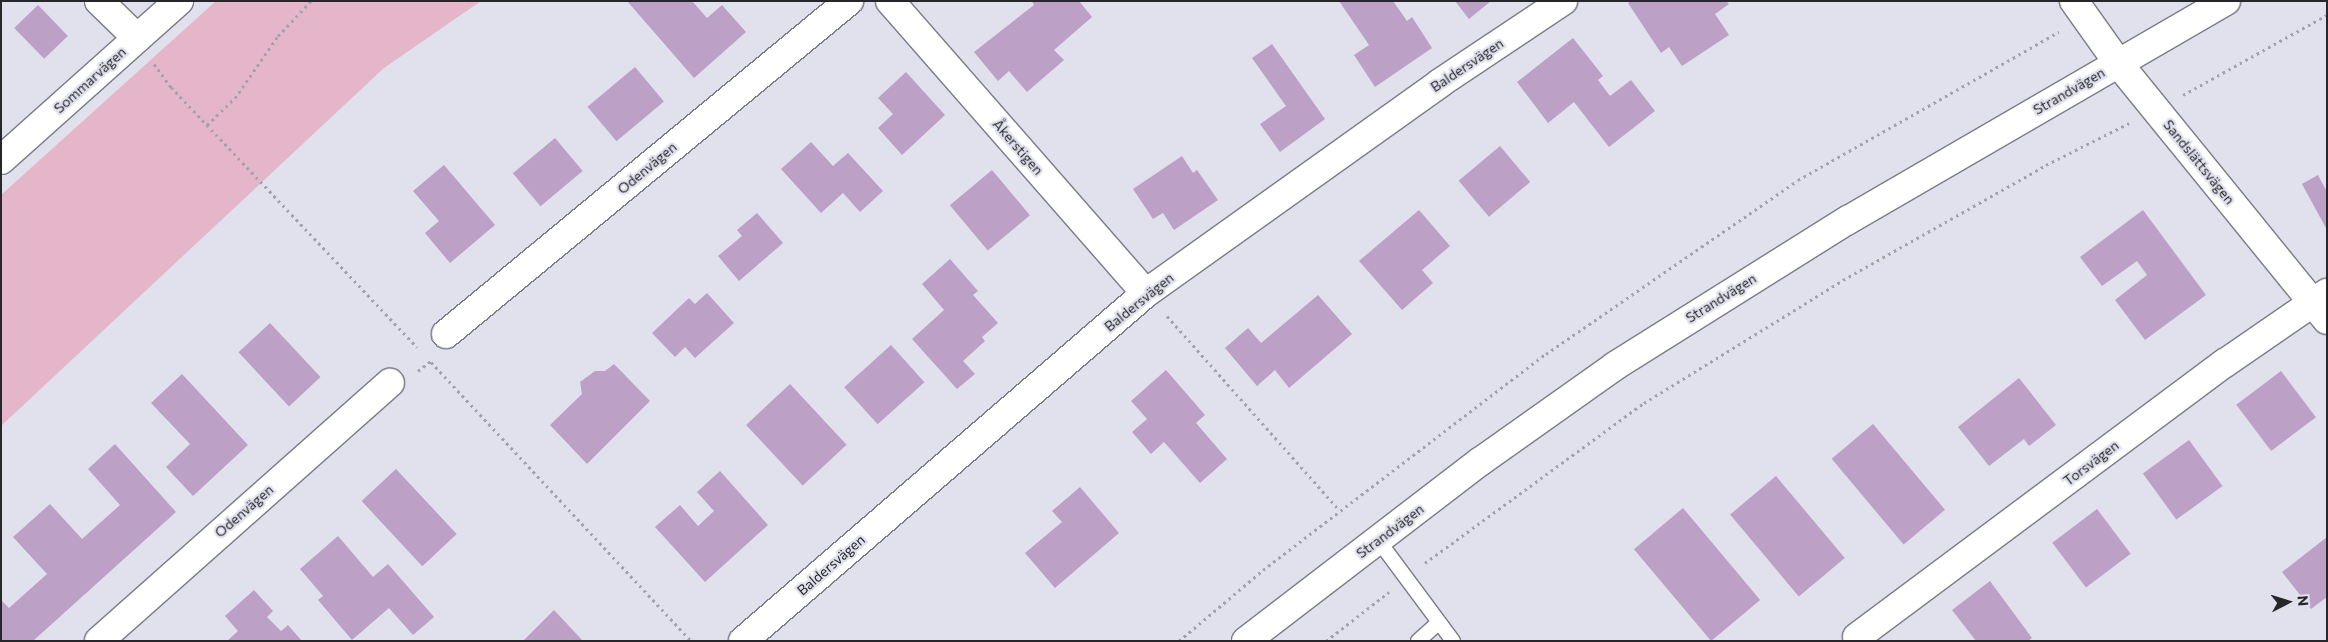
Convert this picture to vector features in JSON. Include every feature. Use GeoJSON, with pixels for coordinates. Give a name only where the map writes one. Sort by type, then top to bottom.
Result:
{"type":"FeatureCollection","features":[{"type":"Feature","properties":{"kind":"street"},"geometry":{"type":"LineString","coordinates":[[99,1],[137,38]]}},
{"type":"Feature","properties":{"kind":"street","name":"Sommarvägen"},"geometry":{"type":"LineString","coordinates":[[1,160],[179,1]]}},
{"type":"Feature","properties":{"kind":"street","name":"Odenvägen"},"geometry":{"type":"LineString","coordinates":[[446,334],[848,1]]}},
{"type":"Feature","properties":{"kind":"street","name":"Åkerstigen"},"geometry":{"type":"LineString","coordinates":[[890,1],[1146,293]]}},
{"type":"Feature","properties":{"kind":"street","name":"Baldersvägen"},"geometry":{"type":"LineString","coordinates":[[743,641],[1146,293],[1440,83],[1563,1]]}},
{"type":"Feature","properties":{"kind":"street","name":"Strandvägen"},"geometry":{"type":"LineString","coordinates":[[1246,641],[1378,540],[1608,372],[1720,298],[2226,1]]}},
{"type":"Feature","properties":{"kind":"street","name":"Sandslättsvägen"},"geometry":{"type":"LineString","coordinates":[[2080,9],[2118,63],[2322,305]]}},
{"type":"Feature","properties":{"kind":"street","name":"Torsvägen"},"geometry":{"type":"LineString","coordinates":[[1857,637],[2322,305]]}},
{"type":"Feature","properties":{"kind":"street","name":"Odenvägen"},"geometry":{"type":"LineString","coordinates":[[99,641],[390,383]]}},
{"type":"Feature","properties":{"kind":"lane"},"geometry":{"type":"LineString","coordinates":[[1378,540],[1452,641]]}},
{"type":"Feature","properties":{"kind":"lane"},"geometry":{"type":"LineString","coordinates":[[1418,641],[1438,623]]}},
{"type":"Feature","properties":{"kind":"path"},"geometry":{"type":"LineString","coordinates":[[206,125],[235,98],[278,36],[311,1]]}},
{"type":"Feature","properties":{"kind":"path"},"geometry":{"type":"LineString","coordinates":[[1179,641],[1339,510],[1546,354],[1798,180],[2080,9]]}},
{"type":"Feature","properties":{"kind":"path"},"geometry":{"type":"LineString","coordinates":[[1326,641],[1406,578],[1644,403],[1843,280],[2046,164],[2157,110],[2327,15]]}},
{"type":"Feature","properties":{"kind":"path"},"geometry":{"type":"LineString","coordinates":[[137,38],[171,87],[691,641]]}},
{"type":"Feature","properties":{"kind":"path"},"geometry":{"type":"LineString","coordinates":[[1146,293],[1339,510]]}},
{"type":"Feature","properties":{"kind":"path"},"geometry":{"type":"LineString","coordinates":[[390,383],[409,378],[442,351],[446,334]]}},
{"type":"Feature","properties":{"kind":"shaded area"},"geometry":{"type":"Polygon","coordinates":[[[216,1],[481,1],[384,68],[1,426],[1,195],[216,1]]]}},
{"type":"Feature","properties":{"kind":"building"},"geometry":{"type":"Polygon","coordinates":[[[627,1],[692,1],[707,18],[722,5],[746,32],[694,78],[627,1]]]}},
{"type":"Feature","properties":{"kind":"building"},"geometry":{"type":"Polygon","coordinates":[[[1032,1],[1079,1],[1092,17],[1054,50],[1064,60],[1027,92],[1009,71],[998,81],[974,52],[1034,5],[1032,1]]]}},
{"type":"Feature","properties":{"kind":"building"},"geometry":{"type":"Polygon","coordinates":[[[1339,1],[1393,1],[1407,21],[1412,17],[1432,48],[1375,87],[1354,55],[1369,45],[1339,1]]]}},
{"type":"Feature","properties":{"kind":"building"},"geometry":{"type":"Polygon","coordinates":[[[1455,1],[1491,1],[1469,19],[1455,1]]]}},
{"type":"Feature","properties":{"kind":"building"},"geometry":{"type":"Polygon","coordinates":[[[1631,1],[1726,1],[1729,4],[1715,14],[1729,35],[1682,66],[1669,47],[1661,53],[1628,3],[1631,1]]]}},
{"type":"Feature","properties":{"kind":"building"},"geometry":{"type":"Polygon","coordinates":[[[38,5],[68,36],[44,59],[14,28],[38,5]]]}},
{"type":"Feature","properties":{"kind":"building"},"geometry":{"type":"Polygon","coordinates":[[[1573,38],[1603,76],[1598,80],[1610,96],[1631,80],[1655,111],[1609,147],[1574,102],[1548,123],[1517,82],[1573,38]]]}},
{"type":"Feature","properties":{"kind":"building"},"geometry":{"type":"Polygon","coordinates":[[[1272,44],[1325,119],[1280,152],[1260,124],[1286,106],[1252,58],[1272,44]]]}},
{"type":"Feature","properties":{"kind":"building"},"geometry":{"type":"Polygon","coordinates":[[[635,67],[664,101],[616,141],[588,107],[635,67]]]}},
{"type":"Feature","properties":{"kind":"building"},"geometry":{"type":"Polygon","coordinates":[[[906,72],[945,115],[902,155],[878,128],[893,114],[878,98],[906,72]]]}},
{"type":"Feature","properties":{"kind":"building"},"geometry":{"type":"Polygon","coordinates":[[[555,138],[583,171],[541,206],[513,173],[555,138]]]}},
{"type":"Feature","properties":{"kind":"building"},"geometry":{"type":"Polygon","coordinates":[[[811,142],[833,166],[848,153],[883,191],[860,212],[843,193],[821,213],[781,169],[811,142]]]}},
{"type":"Feature","properties":{"kind":"building"},"geometry":{"type":"Polygon","coordinates":[[[1500,146],[1530,182],[1489,217],[1459,181],[1500,146]]]}},
{"type":"Feature","properties":{"kind":"building"},"geometry":{"type":"Polygon","coordinates":[[[1182,156],[1193,173],[1197,170],[1218,200],[1174,230],[1163,213],[1153,219],[1133,189],[1182,156]]]}},
{"type":"Feature","properties":{"kind":"building"},"geometry":{"type":"Polygon","coordinates":[[[444,165],[495,225],[450,263],[425,233],[439,221],[413,191],[444,165]]]}},
{"type":"Feature","properties":{"kind":"building"},"geometry":{"type":"Polygon","coordinates":[[[992,170],[1030,215],[988,251],[950,205],[992,170]]]}},
{"type":"Feature","properties":{"kind":"building"},"geometry":{"type":"Polygon","coordinates":[[[2318,175],[2327,192],[2327,230],[2302,184],[2318,175]]]}},
{"type":"Feature","properties":{"kind":"building"},"geometry":{"type":"Polygon","coordinates":[[[1419,210],[1450,246],[1422,270],[1433,283],[1402,310],[1359,261],[1419,210]]]}},
{"type":"Feature","properties":{"kind":"building"},"geometry":{"type":"Polygon","coordinates":[[[2143,210],[2206,295],[2145,340],[2115,300],[2147,275],[2137,261],[2102,286],[2080,257],[2143,210]]]}},
{"type":"Feature","properties":{"kind":"building"},"geometry":{"type":"Polygon","coordinates":[[[757,213],[783,243],[739,281],[718,256],[742,236],[737,230],[757,213]]]}},
{"type":"Feature","properties":{"kind":"building"},"geometry":{"type":"Polygon","coordinates":[[[950,259],[978,291],[973,295],[998,323],[982,337],[985,341],[963,361],[975,374],[957,389],[912,339],[944,310],[922,284],[950,259]]]}},
{"type":"Feature","properties":{"kind":"building"},"geometry":{"type":"Polygon","coordinates":[[[707,293],[734,323],[695,358],[685,347],[675,357],[652,333],[689,298],[695,304],[707,293]]]}},
{"type":"Feature","properties":{"kind":"building"},"geometry":{"type":"Polygon","coordinates":[[[1318,295],[1352,334],[1289,388],[1275,370],[1257,386],[1225,348],[1248,328],[1261,343],[1318,295]]]}},
{"type":"Feature","properties":{"kind":"building"},"geometry":{"type":"Polygon","coordinates":[[[270,323],[320,377],[289,406],[239,352],[270,323]]]}},
{"type":"Feature","properties":{"kind":"building"},"geometry":{"type":"Polygon","coordinates":[[[891,345],[924,382],[878,424],[844,387],[891,345]]]}},
{"type":"Feature","properties":{"kind":"building"},"geometry":{"type":"Polygon","coordinates":[[[614,364],[650,401],[587,464],[550,425],[582,394],[580,382],[595,371],[605,371],[614,364]]]}},
{"type":"Feature","properties":{"kind":"building"},"geometry":{"type":"Polygon","coordinates":[[[1166,370],[1205,415],[1196,423],[1227,459],[1200,483],[1164,442],[1151,454],[1132,432],[1147,419],[1131,401],[1166,370]]]}},
{"type":"Feature","properties":{"kind":"building"},"geometry":{"type":"Polygon","coordinates":[[[2281,371],[2316,417],[2271,451],[2236,405],[2281,371]]]}},
{"type":"Feature","properties":{"kind":"building"},"geometry":{"type":"Polygon","coordinates":[[[182,374],[248,445],[193,496],[166,467],[190,444],[151,403],[182,374]]]}},
{"type":"Feature","properties":{"kind":"building"},"geometry":{"type":"Polygon","coordinates":[[[2019,378],[2056,425],[2029,446],[2024,439],[1989,466],[1958,427],[2019,378]]]}},
{"type":"Feature","properties":{"kind":"building"},"geometry":{"type":"Polygon","coordinates":[[[790,384],[847,445],[803,486],[746,425],[790,384]]]}},
{"type":"Feature","properties":{"kind":"building"},"geometry":{"type":"Polygon","coordinates":[[[1873,424],[1945,510],[1904,545],[1832,459],[1873,424]]]}},
{"type":"Feature","properties":{"kind":"building"},"geometry":{"type":"Polygon","coordinates":[[[2189,440],[2223,486],[2176,520],[2143,474],[2189,440]]]}},
{"type":"Feature","properties":{"kind":"building"},"geometry":{"type":"Polygon","coordinates":[[[115,444],[176,512],[33,641],[1,641],[1,600],[9,608],[47,574],[13,537],[50,504],[82,539],[120,505],[88,469],[115,444]]]}},
{"type":"Feature","properties":{"kind":"building"},"geometry":{"type":"Polygon","coordinates":[[[396,469],[457,534],[422,566],[362,501],[396,469]]]}},
{"type":"Feature","properties":{"kind":"building"},"geometry":{"type":"Polygon","coordinates":[[[720,471],[768,525],[705,582],[655,527],[680,505],[698,526],[714,511],[697,492],[720,471]]]}},
{"type":"Feature","properties":{"kind":"building"},"geometry":{"type":"Polygon","coordinates":[[[1776,476],[1845,558],[1799,597],[1730,515],[1776,476]]]}},
{"type":"Feature","properties":{"kind":"building"},"geometry":{"type":"Polygon","coordinates":[[[1080,487],[1119,533],[1055,588],[1025,553],[1062,522],[1052,511],[1080,487]]]}},
{"type":"Feature","properties":{"kind":"building"},"geometry":{"type":"Polygon","coordinates":[[[1683,508],[1760,600],[1711,641],[1634,549],[1683,508]]]}},
{"type":"Feature","properties":{"kind":"building"},"geometry":{"type":"Polygon","coordinates":[[[2097,509],[2131,554],[2086,587],[2052,543],[2097,509]]]}},
{"type":"Feature","properties":{"kind":"building"},"geometry":{"type":"Polygon","coordinates":[[[338,536],[373,577],[388,564],[434,617],[413,635],[389,608],[352,640],[318,600],[323,596],[300,569],[338,536]]]}},
{"type":"Feature","properties":{"kind":"building"},"geometry":{"type":"Polygon","coordinates":[[[2327,537],[2327,597],[2311,609],[2282,572],[2327,537]]]}},
{"type":"Feature","properties":{"kind":"building"},"geometry":{"type":"Polygon","coordinates":[[[1990,581],[2032,638],[2028,641],[1976,641],[1952,610],[1990,581]]]}},
{"type":"Feature","properties":{"kind":"building"},"geometry":{"type":"Polygon","coordinates":[[[254,590],[273,611],[267,617],[281,631],[288,625],[302,641],[227,641],[238,631],[225,616],[254,590]]]}},
{"type":"Feature","properties":{"kind":"building"},"geometry":{"type":"Polygon","coordinates":[[[554,610],[583,641],[523,641],[554,610]]]}}]}
